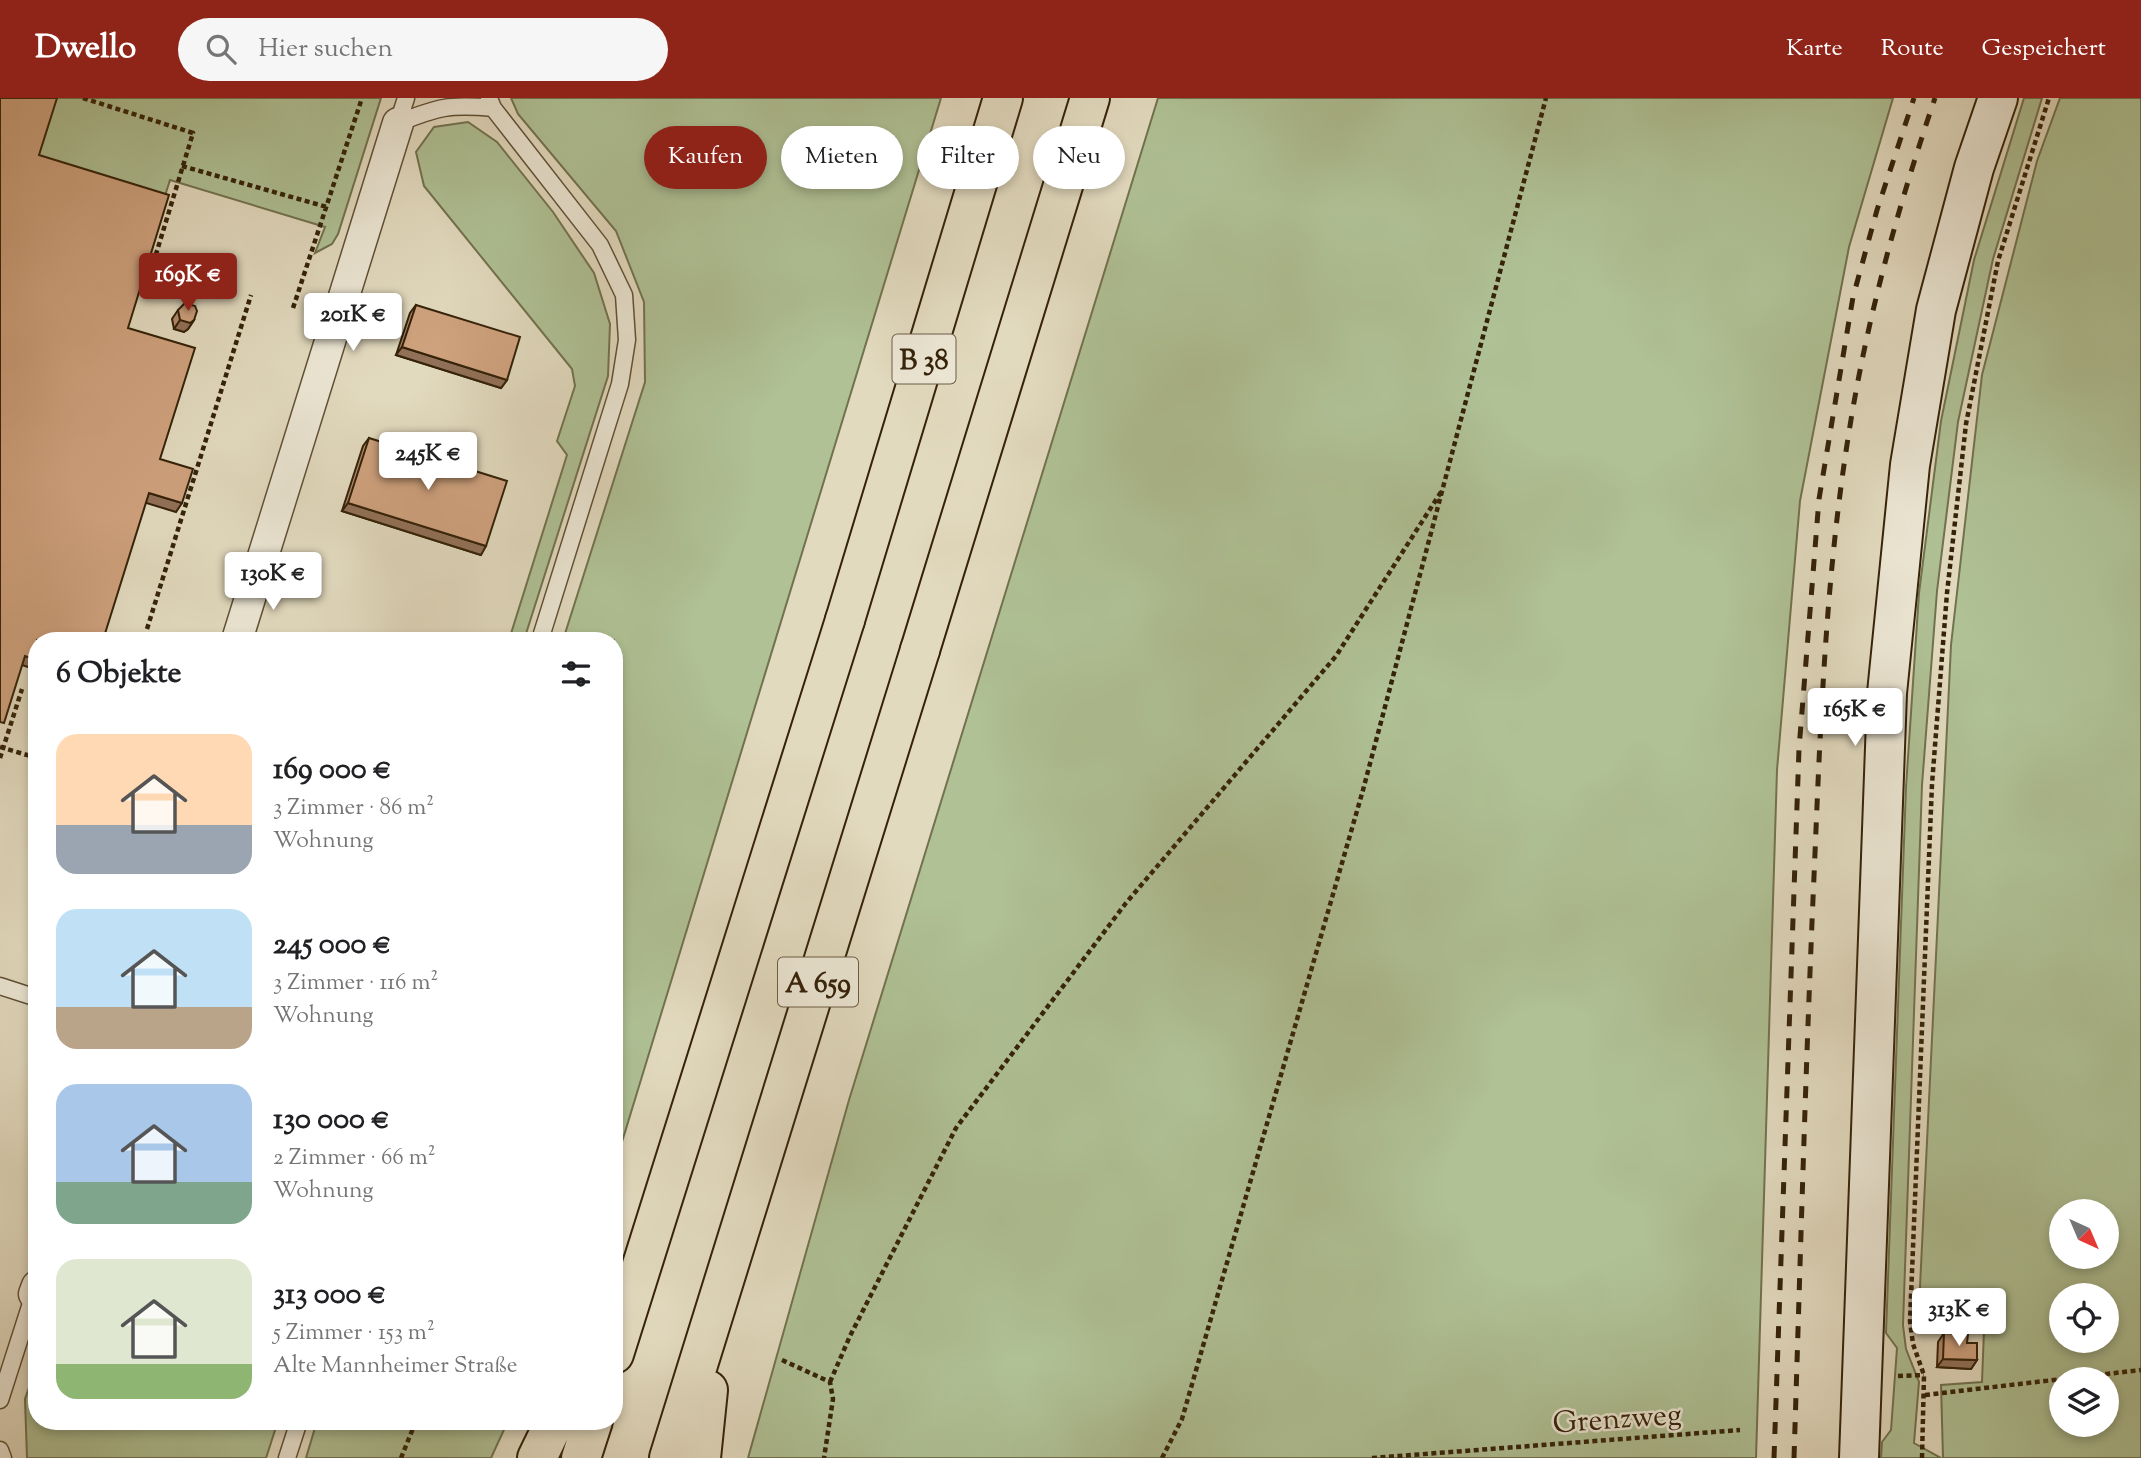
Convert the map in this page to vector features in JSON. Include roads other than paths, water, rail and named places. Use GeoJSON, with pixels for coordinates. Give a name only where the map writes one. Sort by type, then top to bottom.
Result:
{"type":"FeatureCollection","features":[{"type":"Feature","properties":{"kind":"highway","name":"B 38"},"geometry":{"type":"LineString","coordinates":[[845,620],[1003,98]]}},
{"type":"Feature","properties":{"kind":"highway","name":"B 38"},"geometry":{"type":"LineString","coordinates":[[920,650],[1090,98]]}},
{"type":"Feature","properties":{"kind":"highway","name":"A 659"},"geometry":{"type":"LineString","coordinates":[[623,1326],[845,620]]}},
{"type":"Feature","properties":{"kind":"highway","name":"A 659"},"geometry":{"type":"LineString","coordinates":[[669,1458],[920,650]]}},
{"type":"Feature","properties":{"kind":"highway"},"geometry":{"type":"LineString","coordinates":[[623,1276],[673,1169]]}},
{"type":"Feature","properties":{"kind":"highway"},"geometry":{"type":"LineString","coordinates":[[701,1458],[716,1313]]}},
{"type":"Feature","properties":{"kind":"highway"},"geometry":{"type":"LineString","coordinates":[[537,1458],[551,1430]]}},
{"type":"Feature","properties":{"kind":"highway"},"geometry":{"type":"LineString","coordinates":[[581,1458],[590,1430]]}},
{"type":"Feature","properties":{"kind":"main road"},"geometry":{"type":"LineString","coordinates":[[1859,1440],[1887,693],[1910,465],[1936,310],[1974,168],[1998,98]]}},
{"type":"Feature","properties":{"kind":"street"},"geometry":{"type":"LineString","coordinates":[[239,632],[402,111]]}},
{"type":"Feature","properties":{"kind":"lane"},"geometry":{"type":"LineString","coordinates":[[402,111],[491,103],[600,245],[624,295],[627,340],[620,384],[542,632]]}},
{"type":"Feature","properties":{"kind":"lane"},"geometry":{"type":"LineString","coordinates":[[0,986],[28,995]]}},
{"type":"Feature","properties":{"kind":"lane"},"geometry":{"type":"LineString","coordinates":[[0,1400],[28,1314]]}},
{"type":"Feature","properties":{"kind":"lane"},"geometry":{"type":"LineString","coordinates":[[287,1458],[296,1430]]}},
{"type":"Feature","properties":{"kind":"lane"},"geometry":{"type":"LineString","coordinates":[[0,1450],[3,1458]]}},
{"type":"Feature","properties":{"kind":"railway"},"geometry":{"type":"LineString","coordinates":[[1774,1458],[1799,749],[1819,499],[1853,297],[1877,210],[1914,98]]}},
{"type":"Feature","properties":{"kind":"railway"},"geometry":{"type":"LineString","coordinates":[[1794,1458],[1818,782],[1834,548],[1856,389],[1874,305],[1908,180],[1935,98]]}}]}
